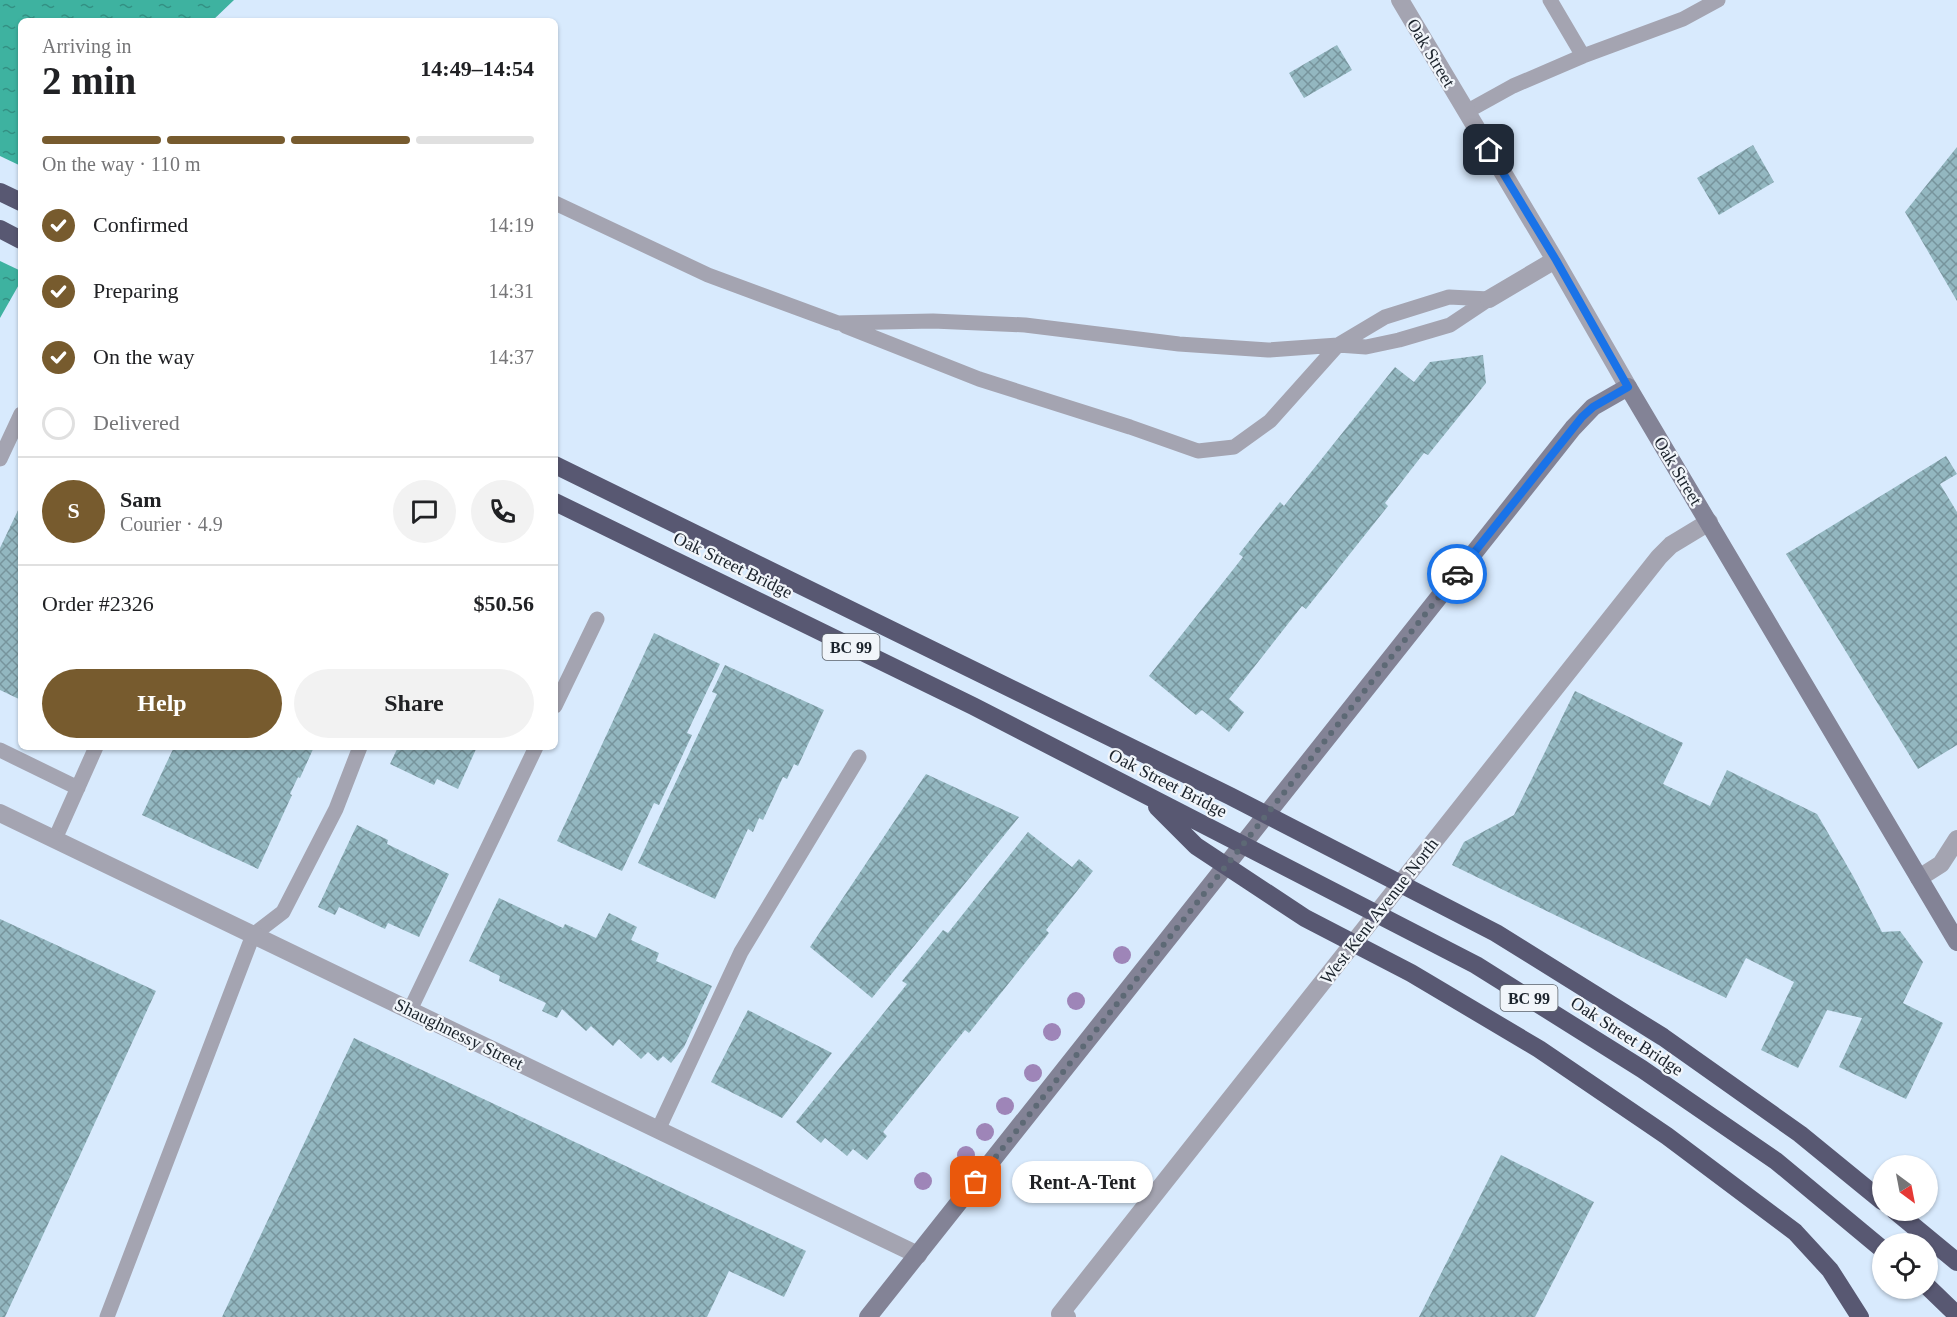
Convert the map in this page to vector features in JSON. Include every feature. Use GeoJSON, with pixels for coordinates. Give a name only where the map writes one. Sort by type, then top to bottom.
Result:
{"type":"FeatureCollection","features":[{"type":"Feature","properties":{"kind":"highway"},"geometry":{"type":"LineString","coordinates":[[0,192],[18,201]]}},
{"type":"Feature","properties":{"kind":"highway"},"geometry":{"type":"LineString","coordinates":[[0,230],[18,239]]}},
{"type":"Feature","properties":{"kind":"highway","name":"Oak Street Bridge"},"geometry":{"type":"LineString","coordinates":[[558,466],[1230,796],[1496,933],[1663,1037],[1800,1134],[1872,1193]]}},
{"type":"Feature","properties":{"kind":"highway","name":"Oak Street Bridge"},"geometry":{"type":"LineString","coordinates":[[558,503],[973,706],[1476,965],[1642,1070],[1776,1161],[1872,1241]]}},
{"type":"Feature","properties":{"kind":"highway"},"geometry":{"type":"LineString","coordinates":[[1145,795],[1196,846],[1285,905],[1305,918],[1410,973],[1539,1049],[1667,1136],[1795,1232],[1830,1270],[1860,1317]]}},
{"type":"Feature","properties":{"kind":"highway"},"geometry":{"type":"LineString","coordinates":[[1907,1221],[1957,1262]]}},
{"type":"Feature","properties":{"kind":"highway"},"geometry":{"type":"LineString","coordinates":[[1938,1297],[1957,1316]]}},
{"type":"Feature","properties":{"kind":"street","name":"Oak Street"},"geometry":{"type":"LineString","coordinates":[[1400,0],[1556,260],[1628,387],[1957,942]]}},
{"type":"Feature","properties":{"kind":"street"},"geometry":{"type":"LineString","coordinates":[[1489,299],[1556,260]]}},
{"type":"Feature","properties":{"kind":"street"},"geometry":{"type":"LineString","coordinates":[[868,1317],[1573,428],[1593,407],[1628,387]]}},
{"type":"Feature","properties":{"kind":"street","name":"West Kent Avenue North"},"geometry":{"type":"LineString","coordinates":[[1063,1315],[1659,557],[1671,545],[1709,522]]}},
{"type":"Feature","properties":{"kind":"street","name":"Shaughnessy Street"},"geometry":{"type":"LineString","coordinates":[[0,813],[918,1255]]}},
{"type":"Feature","properties":{"kind":"street"},"geometry":{"type":"LineString","coordinates":[[1918,878],[1941,864],[1957,839]]}},
{"type":"Feature","properties":{"kind":"lane"},"geometry":{"type":"LineString","coordinates":[[1550,0],[1583,56]]}},
{"type":"Feature","properties":{"kind":"lane"},"geometry":{"type":"LineString","coordinates":[[1466,112],[1514,86],[1583,56],[1683,20],[1718,0]]}},
{"type":"Feature","properties":{"kind":"lane"},"geometry":{"type":"LineString","coordinates":[[558,204],[708,274],[979,379],[1198,451],[1234,447],[1270,421],[1338,345],[1385,317],[1449,297],[1489,299]]}},
{"type":"Feature","properties":{"kind":"lane"},"geometry":{"type":"LineString","coordinates":[[838,323],[933,321],[1025,326],[1179,344],[1268,350],[1338,345],[1366,347],[1450,325],[1489,299]]}},
{"type":"Feature","properties":{"kind":"lane"},"geometry":{"type":"LineString","coordinates":[[0,459],[18,420]]}},
{"type":"Feature","properties":{"kind":"lane"},"geometry":{"type":"LineString","coordinates":[[558,700],[597,619]]}},
{"type":"Feature","properties":{"kind":"lane"},"geometry":{"type":"LineString","coordinates":[[0,750],[78,788]]}},
{"type":"Feature","properties":{"kind":"lane"},"geometry":{"type":"LineString","coordinates":[[55,839],[95,750]]}},
{"type":"Feature","properties":{"kind":"lane"},"geometry":{"type":"LineString","coordinates":[[107,1317],[254,935],[283,912],[336,809],[359,750]]}},
{"type":"Feature","properties":{"kind":"lane"},"geometry":{"type":"LineString","coordinates":[[410,1010],[535,750]]}},
{"type":"Feature","properties":{"kind":"lane"},"geometry":{"type":"LineString","coordinates":[[658,1130],[741,952],[859,757]]}},
{"type":"Feature","properties":{"kind":"water"},"geometry":{"type":"Polygon","coordinates":[[[0,0],[234,0],[215,18],[18,18],[18,286],[0,318],[0,0]]]}},
{"type":"Feature","properties":{"kind":"pier"},"geometry":{"type":"Polygon","coordinates":[[[0,156],[18,165],[18,270],[0,261],[0,156]]]}},
{"type":"Feature","properties":{"kind":"building"},"geometry":{"type":"Polygon","coordinates":[[[1337,45],[1352,70],[1304,98],[1289,73],[1337,45]]]}},
{"type":"Feature","properties":{"kind":"building"},"geometry":{"type":"Polygon","coordinates":[[[1753,145],[1774,182],[1719,215],[1697,178],[1753,145]]]}},
{"type":"Feature","properties":{"kind":"building"},"geometry":{"type":"Polygon","coordinates":[[[1957,147],[1957,301],[1905,212],[1957,147]]]}},
{"type":"Feature","properties":{"kind":"building"},"geometry":{"type":"Polygon","coordinates":[[[1483,355],[1486,383],[1428,455],[1424,453],[1385,503],[1388,506],[1306,609],[1302,606],[1229,699],[1244,712],[1229,732],[1202,710],[1196,715],[1149,676],[1243,557],[1239,554],[1280,502],[1284,506],[1395,367],[1414,382],[1430,362],[1483,355]]]}},
{"type":"Feature","properties":{"kind":"building"},"geometry":{"type":"Polygon","coordinates":[[[1946,456],[1957,474],[1940,484],[1957,512],[1957,745],[1918,769],[1786,554],[1946,456]]]}},
{"type":"Feature","properties":{"kind":"building"},"geometry":{"type":"Polygon","coordinates":[[[18,510],[18,699],[0,690],[0,548],[18,510]]]}},
{"type":"Feature","properties":{"kind":"building"},"geometry":{"type":"Polygon","coordinates":[[[654,633],[720,664],[687,733],[692,735],[659,805],[654,803],[622,871],[557,841],[654,633]]]}},
{"type":"Feature","properties":{"kind":"building"},"geometry":{"type":"Polygon","coordinates":[[[725,665],[824,710],[798,766],[794,764],[787,779],[783,777],[763,820],[759,818],[753,832],[748,829],[715,899],[638,863],[717,694],[712,692],[725,665]]]}},
{"type":"Feature","properties":{"kind":"building"},"geometry":{"type":"Polygon","coordinates":[[[1575,691],[1683,743],[1663,784],[1710,806],[1727,770],[1817,814],[1882,932],[1900,931],[1923,962],[1903,1003],[1943,1023],[1906,1099],[1839,1067],[1862,1018],[1827,1010],[1798,1068],[1761,1050],[1794,982],[1746,958],[1726,998],[1452,865],[1464,842],[1514,815],[1575,691]]]}},
{"type":"Feature","properties":{"kind":"building"},"geometry":{"type":"Polygon","coordinates":[[[173,750],[313,750],[290,794],[292,795],[258,869],[142,815],[173,750]]]}},
{"type":"Feature","properties":{"kind":"building"},"geometry":{"type":"Polygon","coordinates":[[[397,750],[476,750],[458,789],[437,779],[434,785],[390,764],[397,750]]]}},
{"type":"Feature","properties":{"kind":"building"},"geometry":{"type":"Polygon","coordinates":[[[926,774],[1019,817],[872,998],[810,947],[926,774]]]}},
{"type":"Feature","properties":{"kind":"building"},"geometry":{"type":"Polygon","coordinates":[[[357,825],[388,840],[387,844],[449,874],[419,937],[388,923],[385,929],[339,907],[335,915],[318,907],[357,825]]]}},
{"type":"Feature","properties":{"kind":"building"},"geometry":{"type":"Polygon","coordinates":[[[1028,832],[1072,867],[1079,859],[1093,871],[1046,930],[1049,933],[969,1033],[965,1030],[883,1132],[887,1136],[867,1160],[853,1149],[847,1156],[825,1138],[821,1143],[796,1122],[907,984],[902,981],[943,930],[948,933],[1028,832]]]}},
{"type":"Feature","properties":{"kind":"building"},"geometry":{"type":"Polygon","coordinates":[[[499,898],[563,928],[565,924],[596,938],[609,913],[637,927],[631,940],[659,953],[656,961],[712,986],[684,1047],[671,1063],[663,1056],[658,1061],[648,1052],[641,1059],[619,1039],[613,1046],[591,1026],[586,1031],[562,1009],[557,1018],[542,1011],[546,1003],[499,981],[500,976],[469,961],[499,898]]]}},
{"type":"Feature","properties":{"kind":"building"},"geometry":{"type":"Polygon","coordinates":[[[0,919],[156,991],[5,1317],[0,1317],[0,919]]]}},
{"type":"Feature","properties":{"kind":"building"},"geometry":{"type":"Polygon","coordinates":[[[748,1010],[832,1053],[782,1118],[711,1082],[748,1010]]]}},
{"type":"Feature","properties":{"kind":"building"},"geometry":{"type":"Polygon","coordinates":[[[354,1038],[806,1251],[784,1297],[729,1271],[707,1317],[222,1317],[354,1038]]]}},
{"type":"Feature","properties":{"kind":"building"},"geometry":{"type":"Polygon","coordinates":[[[1501,1155],[1594,1202],[1535,1317],[1419,1317],[1501,1155]]]}},
{"type":"Feature","properties":{"kind":"way so far"},"geometry":{"type":"LineString","coordinates":[[976,1182],[1457,574]]}},
{"type":"Feature","properties":{"kind":"place","name":"Rent-A-Tent"},"geometry":{"type":"Point","coordinates":[976,1182]}},
{"type":"Feature","properties":{"kind":"route"},"geometry":{"type":"LineString","coordinates":[[1457,574],[1582,417],[1593,407],[1628,387],[1556,260],[1489,150]]}}]}
